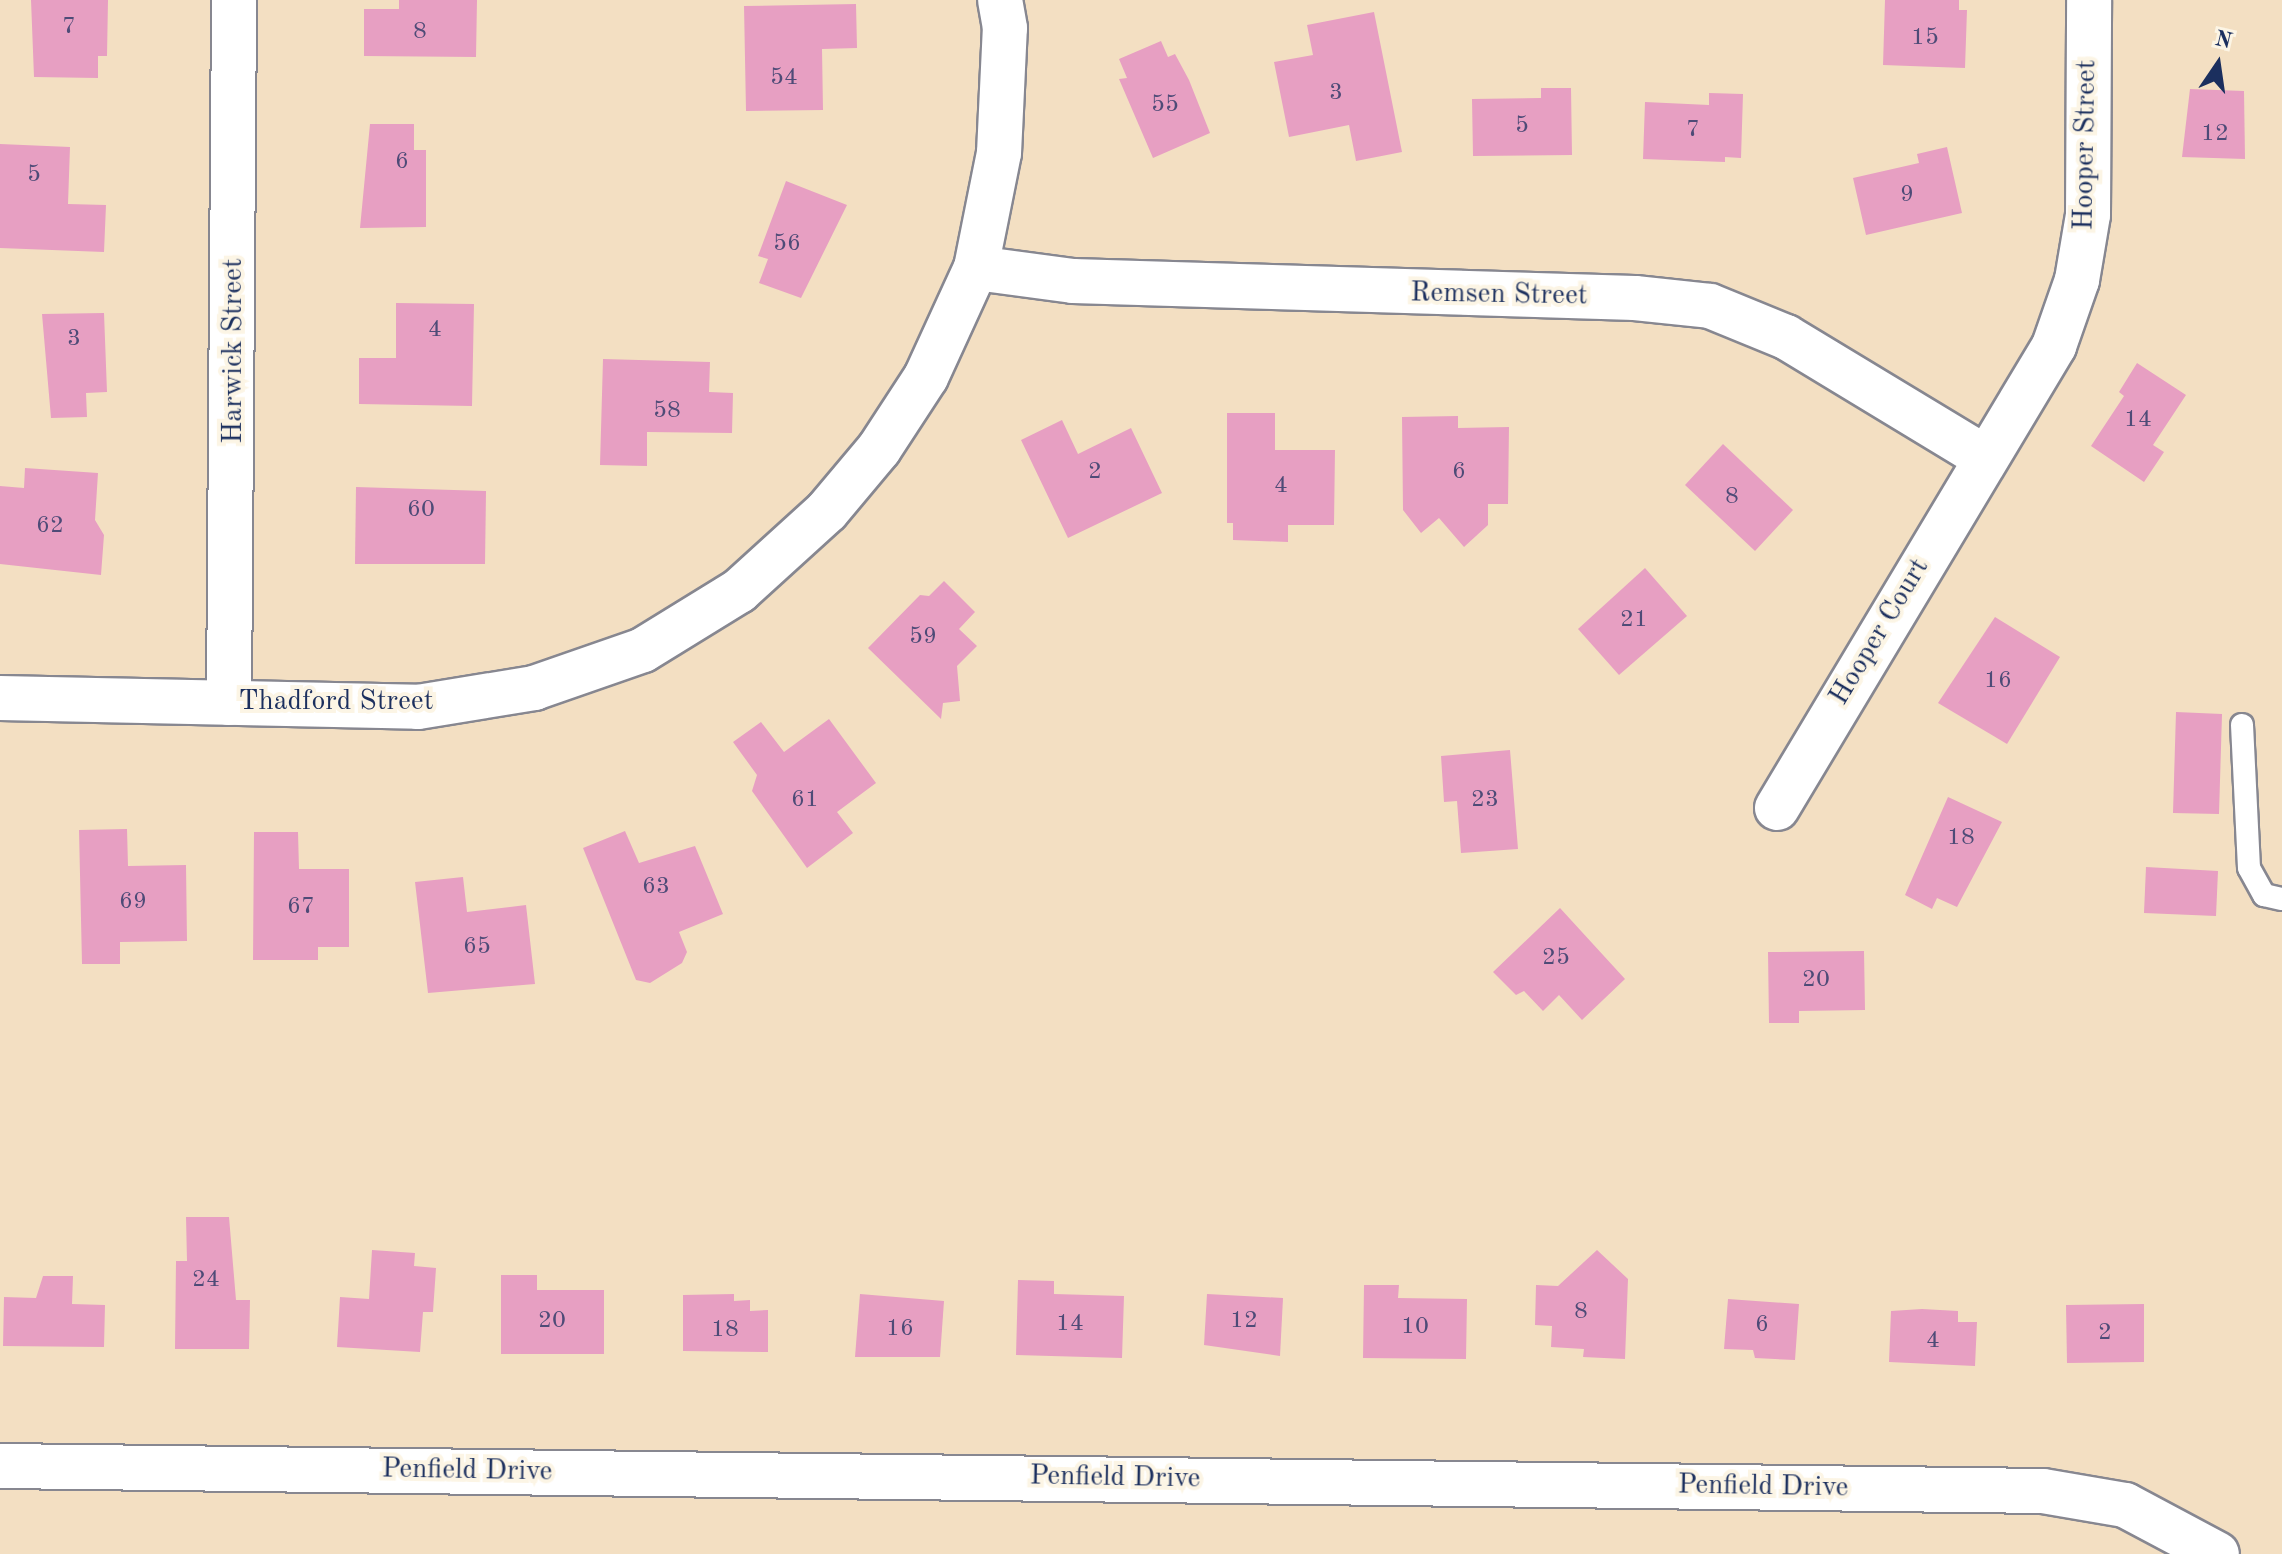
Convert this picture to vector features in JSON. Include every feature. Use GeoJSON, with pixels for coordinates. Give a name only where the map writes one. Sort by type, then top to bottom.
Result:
{"type":"FeatureCollection","features":[{"type":"Feature","properties":{"kind":"street","name":"Harwick Street"},"geometry":{"type":"LineString","coordinates":[[229,703],[234,0]]}},
{"type":"Feature","properties":{"kind":"street","name":"Thadford Street"},"geometry":{"type":"LineString","coordinates":[[0,698],[418,707],[534,688],[643,650],[739,591],[827,511],[879,449],[926,377],[976,268],[999,153],[1005,28],[1000,0]]}},
{"type":"Feature","properties":{"kind":"street","name":"Hooper Street"},"geometry":{"type":"LineString","coordinates":[[1984,457],[2054,346],[2077,280],[2088,215],[2089,0]]}},
{"type":"Feature","properties":{"kind":"street","name":"Remsen Street"},"geometry":{"type":"LineString","coordinates":[[976,268],[1073,281],[1635,298],[1710,306],[1786,337],[1984,457]]}},
{"type":"Feature","properties":{"kind":"street","name":"Hooper Court"},"geometry":{"type":"LineString","coordinates":[[1777,808],[1984,457]]}},
{"type":"Feature","properties":{"kind":"street","name":"Penfield Drive"},"geometry":{"type":"LineString","coordinates":[[0,1466],[2043,1491],[2125,1505],[2217,1554]]}},
{"type":"Feature","properties":{"kind":"lane"},"geometry":{"type":"LineString","coordinates":[[2242,725],[2249,868],[2264,895],[2282,899]]}},
{"type":"Feature","properties":{"kind":"building"},"geometry":{"type":"Polygon","coordinates":[[[31,0],[108,0],[107,56],[98,56],[98,78],[34,77],[31,0]]]}},
{"type":"Feature","properties":{"kind":"building"},"geometry":{"type":"Polygon","coordinates":[[[399,0],[477,0],[476,57],[364,56],[364,9],[399,9],[399,0]]]}},
{"type":"Feature","properties":{"kind":"building"},"geometry":{"type":"Polygon","coordinates":[[[1885,0],[1959,0],[1959,10],[1967,10],[1965,68],[1883,65],[1885,0]]]}},
{"type":"Feature","properties":{"kind":"building"},"geometry":{"type":"Polygon","coordinates":[[[856,4],[857,48],[822,49],[823,110],[746,111],[744,6],[856,4]]]}},
{"type":"Feature","properties":{"kind":"building"},"geometry":{"type":"Polygon","coordinates":[[[1374,12],[1402,152],[1356,161],[1349,125],[1289,137],[1274,62],[1313,55],[1307,25],[1374,12]]]}},
{"type":"Feature","properties":{"kind":"building"},"geometry":{"type":"Polygon","coordinates":[[[1161,41],[1168,57],[1175,54],[1189,80],[1210,133],[1153,158],[1119,79],[1127,78],[1119,59],[1161,41]]]}},
{"type":"Feature","properties":{"kind":"building"},"geometry":{"type":"Polygon","coordinates":[[[1541,88],[1571,88],[1572,155],[1473,156],[1472,99],[1541,98],[1541,88]]]}},
{"type":"Feature","properties":{"kind":"building"},"geometry":{"type":"Polygon","coordinates":[[[2190,89],[2244,91],[2245,159],[2182,157],[2190,89]]]}},
{"type":"Feature","properties":{"kind":"building"},"geometry":{"type":"Polygon","coordinates":[[[1709,93],[1743,94],[1741,158],[1725,157],[1725,162],[1643,159],[1645,102],[1709,105],[1709,93]]]}},
{"type":"Feature","properties":{"kind":"building"},"geometry":{"type":"Polygon","coordinates":[[[370,124],[414,124],[414,150],[426,150],[426,227],[360,228],[370,124]]]}},
{"type":"Feature","properties":{"kind":"building"},"geometry":{"type":"Polygon","coordinates":[[[0,144],[70,147],[68,204],[106,205],[104,252],[0,248],[0,144]]]}},
{"type":"Feature","properties":{"kind":"building"},"geometry":{"type":"Polygon","coordinates":[[[1947,147],[1962,213],[1866,235],[1853,178],[1919,163],[1917,154],[1947,147]]]}},
{"type":"Feature","properties":{"kind":"building"},"geometry":{"type":"Polygon","coordinates":[[[786,181],[847,205],[801,298],[759,283],[768,259],[758,256],[786,181]]]}},
{"type":"Feature","properties":{"kind":"building"},"geometry":{"type":"Polygon","coordinates":[[[396,303],[474,304],[472,406],[359,404],[359,358],[396,358],[396,303]]]}},
{"type":"Feature","properties":{"kind":"building"},"geometry":{"type":"Polygon","coordinates":[[[104,313],[107,392],[86,393],[87,417],[51,418],[42,314],[104,313]]]}},
{"type":"Feature","properties":{"kind":"building"},"geometry":{"type":"Polygon","coordinates":[[[603,359],[710,362],[709,392],[733,393],[732,433],[647,432],[647,466],[600,465],[603,359]]]}},
{"type":"Feature","properties":{"kind":"building"},"geometry":{"type":"Polygon","coordinates":[[[2137,363],[2186,395],[2153,445],[2164,452],[2144,482],[2091,446],[2124,396],[2119,392],[2137,363]]]}},
{"type":"Feature","properties":{"kind":"building"},"geometry":{"type":"Polygon","coordinates":[[[1227,413],[1275,413],[1275,450],[1335,450],[1334,525],[1288,525],[1288,542],[1233,540],[1233,523],[1227,523],[1227,413]]]}},
{"type":"Feature","properties":{"kind":"building"},"geometry":{"type":"Polygon","coordinates":[[[1458,416],[1458,428],[1509,427],[1508,504],[1488,504],[1488,525],[1464,547],[1439,518],[1421,533],[1403,510],[1402,417],[1458,416]]]}},
{"type":"Feature","properties":{"kind":"building"},"geometry":{"type":"Polygon","coordinates":[[[1062,420],[1078,454],[1131,428],[1162,493],[1068,538],[1021,440],[1062,420]]]}},
{"type":"Feature","properties":{"kind":"building"},"geometry":{"type":"Polygon","coordinates":[[[1723,444],[1793,510],[1755,551],[1685,485],[1723,444]]]}},
{"type":"Feature","properties":{"kind":"building"},"geometry":{"type":"Polygon","coordinates":[[[25,468],[98,473],[95,520],[104,535],[101,575],[0,564],[0,486],[24,488],[25,468]]]}},
{"type":"Feature","properties":{"kind":"building"},"geometry":{"type":"Polygon","coordinates":[[[356,487],[486,491],[485,564],[355,564],[356,487]]]}},
{"type":"Feature","properties":{"kind":"building"},"geometry":{"type":"Polygon","coordinates":[[[1645,568],[1687,616],[1619,675],[1578,629],[1645,568]]]}},
{"type":"Feature","properties":{"kind":"building"},"geometry":{"type":"Polygon","coordinates":[[[944,581],[975,612],[959,629],[977,646],[957,666],[960,701],[943,703],[941,719],[868,648],[920,595],[929,596],[944,581]]]}},
{"type":"Feature","properties":{"kind":"building"},"geometry":{"type":"Polygon","coordinates":[[[1995,617],[2060,657],[2007,744],[1938,703],[1995,617]]]}},
{"type":"Feature","properties":{"kind":"building"},"geometry":{"type":"Polygon","coordinates":[[[2176,712],[2222,714],[2219,814],[2173,813],[2176,712]]]}},
{"type":"Feature","properties":{"kind":"building"},"geometry":{"type":"Polygon","coordinates":[[[829,719],[876,783],[837,812],[853,833],[807,868],[752,791],[757,775],[733,742],[761,722],[784,752],[829,719]]]}},
{"type":"Feature","properties":{"kind":"building"},"geometry":{"type":"Polygon","coordinates":[[[1510,750],[1518,849],[1461,853],[1457,801],[1444,802],[1441,756],[1510,750]]]}},
{"type":"Feature","properties":{"kind":"building"},"geometry":{"type":"Polygon","coordinates":[[[1948,797],[2002,822],[1957,907],[1937,898],[1932,909],[1905,895],[1948,797]]]}},
{"type":"Feature","properties":{"kind":"building"},"geometry":{"type":"Polygon","coordinates":[[[127,829],[128,866],[186,865],[187,941],[120,942],[120,964],[82,964],[79,830],[127,829]]]}},
{"type":"Feature","properties":{"kind":"building"},"geometry":{"type":"Polygon","coordinates":[[[625,831],[639,863],[695,846],[723,914],[679,932],[687,952],[682,963],[650,983],[636,980],[583,848],[625,831]]]}},
{"type":"Feature","properties":{"kind":"building"},"geometry":{"type":"Polygon","coordinates":[[[254,832],[298,832],[299,869],[349,869],[349,947],[318,947],[318,960],[253,960],[254,832]]]}},
{"type":"Feature","properties":{"kind":"building"},"geometry":{"type":"Polygon","coordinates":[[[2146,867],[2218,871],[2216,916],[2144,913],[2146,867]]]}},
{"type":"Feature","properties":{"kind":"building"},"geometry":{"type":"Polygon","coordinates":[[[463,877],[467,912],[526,905],[535,984],[428,993],[415,882],[463,877]]]}},
{"type":"Feature","properties":{"kind":"building"},"geometry":{"type":"Polygon","coordinates":[[[1560,908],[1625,979],[1582,1020],[1559,995],[1543,1011],[1524,991],[1516,995],[1493,972],[1560,908]]]}},
{"type":"Feature","properties":{"kind":"building"},"geometry":{"type":"Polygon","coordinates":[[[1864,951],[1865,1010],[1799,1011],[1799,1023],[1769,1023],[1768,952],[1864,951]]]}},
{"type":"Feature","properties":{"kind":"building"},"geometry":{"type":"Polygon","coordinates":[[[186,1217],[229,1217],[236,1300],[250,1300],[249,1349],[175,1349],[176,1261],[187,1261],[186,1217]]]}},
{"type":"Feature","properties":{"kind":"building"},"geometry":{"type":"Polygon","coordinates":[[[372,1250],[415,1253],[414,1266],[436,1268],[433,1312],[423,1312],[420,1352],[337,1347],[340,1297],[369,1299],[372,1250]]]}},
{"type":"Feature","properties":{"kind":"building"},"geometry":{"type":"Polygon","coordinates":[[[1597,1250],[1628,1279],[1625,1359],[1583,1357],[1584,1349],[1551,1347],[1552,1326],[1535,1325],[1536,1285],[1558,1286],[1597,1250]]]}},
{"type":"Feature","properties":{"kind":"building"},"geometry":{"type":"Polygon","coordinates":[[[501,1275],[537,1275],[537,1290],[604,1290],[604,1354],[501,1354],[501,1275]]]}},
{"type":"Feature","properties":{"kind":"building"},"geometry":{"type":"Polygon","coordinates":[[[43,1276],[73,1276],[72,1304],[105,1305],[104,1347],[3,1346],[4,1297],[36,1298],[43,1276]]]}},
{"type":"Feature","properties":{"kind":"building"},"geometry":{"type":"Polygon","coordinates":[[[1018,1280],[1054,1281],[1054,1294],[1124,1296],[1122,1358],[1016,1355],[1018,1280]]]}},
{"type":"Feature","properties":{"kind":"building"},"geometry":{"type":"Polygon","coordinates":[[[1364,1285],[1399,1285],[1398,1298],[1467,1299],[1466,1359],[1363,1358],[1364,1285]]]}},
{"type":"Feature","properties":{"kind":"building"},"geometry":{"type":"Polygon","coordinates":[[[734,1294],[734,1301],[750,1300],[750,1311],[768,1310],[768,1352],[683,1351],[683,1295],[734,1294]]]}},
{"type":"Feature","properties":{"kind":"building"},"geometry":{"type":"Polygon","coordinates":[[[860,1294],[944,1301],[940,1357],[855,1357],[860,1294]]]}},
{"type":"Feature","properties":{"kind":"building"},"geometry":{"type":"Polygon","coordinates":[[[1207,1294],[1283,1298],[1280,1356],[1204,1345],[1207,1294]]]}},
{"type":"Feature","properties":{"kind":"building"},"geometry":{"type":"Polygon","coordinates":[[[1728,1299],[1799,1304],[1795,1360],[1755,1358],[1753,1350],[1724,1349],[1728,1299]]]}},
{"type":"Feature","properties":{"kind":"building"},"geometry":{"type":"Polygon","coordinates":[[[2144,1304],[2144,1362],[2067,1363],[2066,1305],[2144,1304]]]}},
{"type":"Feature","properties":{"kind":"building"},"geometry":{"type":"Polygon","coordinates":[[[1891,1311],[1958,1311],[1958,1322],[1977,1322],[1975,1366],[1889,1362],[1891,1311]]]}}]}
